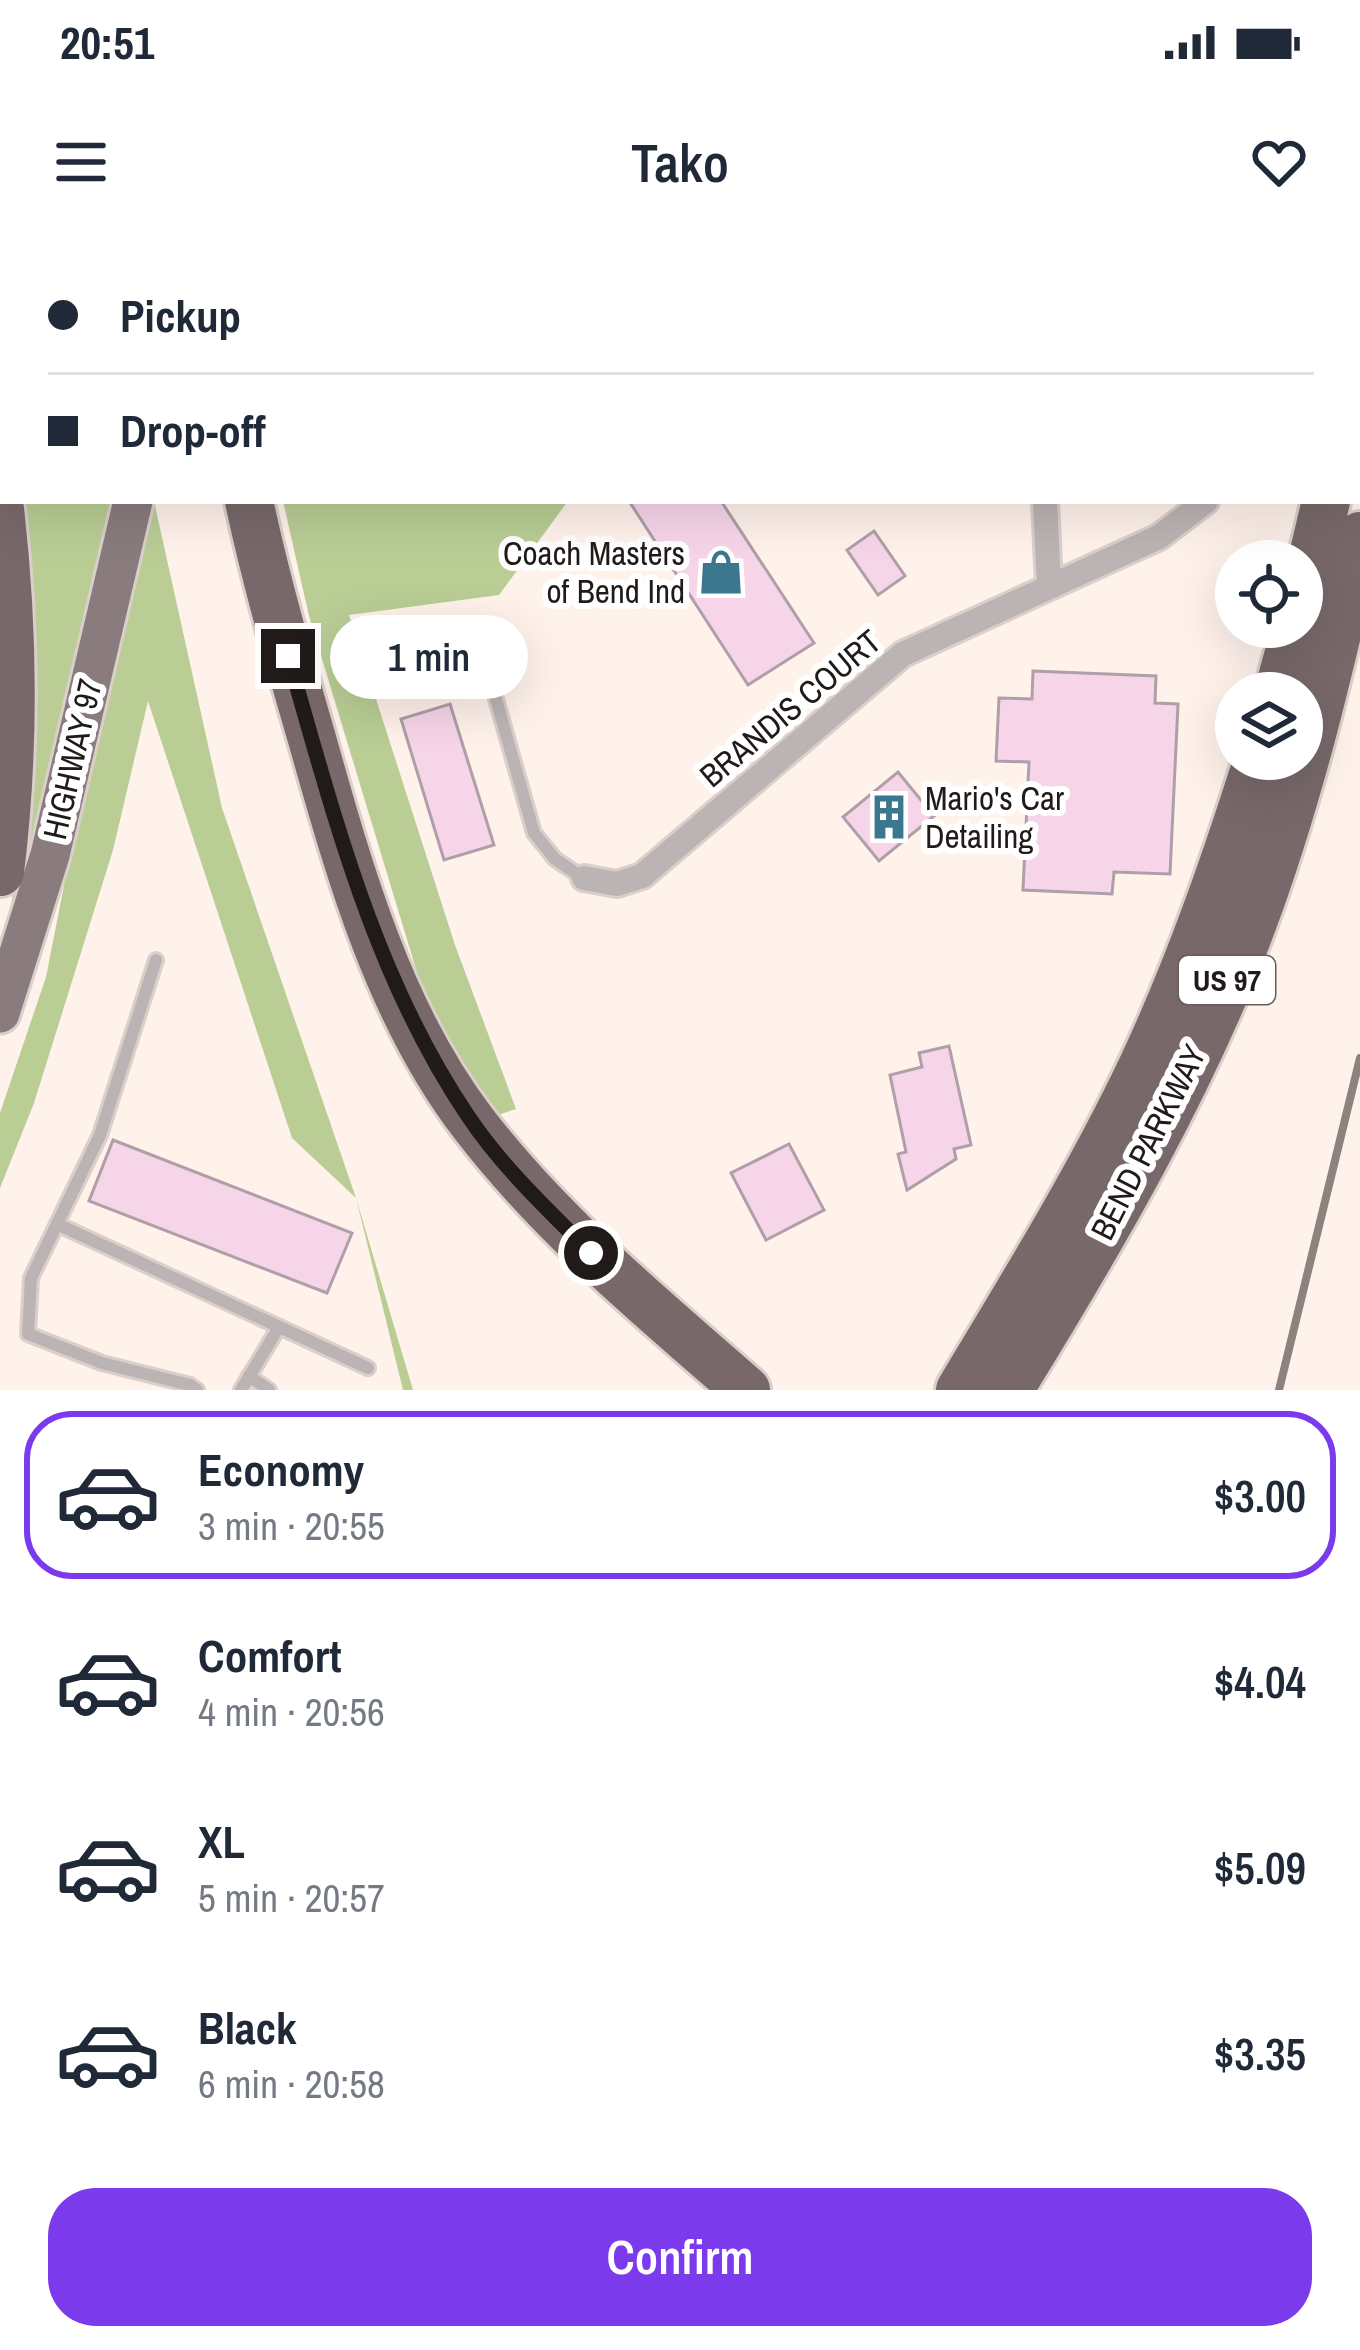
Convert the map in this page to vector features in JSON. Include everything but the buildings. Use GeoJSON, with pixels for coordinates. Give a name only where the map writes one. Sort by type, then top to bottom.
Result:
{"type":"FeatureCollection","features":[{"type":"Feature","properties":{"kind":"highway"},"geometry":{"type":"LineString","coordinates":[[249,504],[334,816],[394,988],[436,1066],[471,1120],[537,1200],[618,1279],[746,1390]]}},
{"type":"Feature","properties":{"kind":"highway"},"geometry":{"type":"LineString","coordinates":[[1317,540],[1325,504]]}},
{"type":"Feature","properties":{"kind":"highway"},"geometry":{"type":"LineString","coordinates":[[0,509],[13,684],[11,784],[0,872]]}},
{"type":"Feature","properties":{"kind":"highway","name":"BEND PARKWAY"},"geometry":{"type":"LineString","coordinates":[[1010,1390],[1076,1282],[1176,1097],[1253,922],[1317,719],[1360,536]]}},
{"type":"Feature","properties":{"kind":"highway","name":"BEND PARKWAY"},"geometry":{"type":"LineString","coordinates":[[960,1390],[1142,1068],[1251,780]]}},
{"type":"Feature","properties":{"kind":"highway"},"geometry":{"type":"LineString","coordinates":[[1048,1390],[1076,1282]]}},
{"type":"Feature","properties":{"kind":"main road","name":"HIGHWAY 97"},"geometry":{"type":"LineString","coordinates":[[0,1013],[50,855],[132,504]]}},
{"type":"Feature","properties":{"kind":"street"},"geometry":{"type":"LineString","coordinates":[[1045,504],[1049,586]]}},
{"type":"Feature","properties":{"kind":"street","name":"BRANDIS COURT"},"geometry":{"type":"LineString","coordinates":[[584,878],[617,884],[642,877],[902,654],[1159,537],[1202,504]]}},
{"type":"Feature","properties":{"kind":"lane"},"geometry":{"type":"LineString","coordinates":[[496,698],[534,833],[555,859],[584,878]]}},
{"type":"Feature","properties":{"kind":"lane"},"geometry":{"type":"LineString","coordinates":[[156,960],[100,1135],[31,1278],[28,1334],[102,1363],[190,1384],[197,1390]]}},
{"type":"Feature","properties":{"kind":"lane"},"geometry":{"type":"LineString","coordinates":[[57,1224],[368,1368]]}},
{"type":"Feature","properties":{"kind":"lane"},"geometry":{"type":"LineString","coordinates":[[241,1390],[278,1327]]}},
{"type":"Feature","properties":{"kind":"lane"},"geometry":{"type":"LineString","coordinates":[[249,1376],[269,1390]]}},
{"type":"Feature","properties":{"kind":"green space"},"geometry":{"type":"Polygon","coordinates":[[[10,504],[155,504],[222,808],[356,1198],[292,1138],[148,701],[113,850],[34,1103],[0,1188],[0,1113],[46,977],[72,827],[4,963],[20,836],[10,504]]]}},
{"type":"Feature","properties":{"kind":"green space"},"geometry":{"type":"Polygon","coordinates":[[[284,504],[566,504],[499,595],[349,615],[455,945],[516,1109],[488,1118],[432,1022],[309,616],[284,504]]]}},
{"type":"Feature","properties":{"kind":"green space"},"geometry":{"type":"Polygon","coordinates":[[[356,1198],[413,1390],[403,1390],[356,1198]]]}},
{"type":"Feature","properties":{"kind":"railway"},"geometry":{"type":"LineString","coordinates":[[1279,1390],[1360,1058]]}},
{"type":"Feature","properties":{"kind":"place","name":"Coach Masters of Bend Ind"},"geometry":{"type":"Point","coordinates":[721,572]}},
{"type":"Feature","properties":{"kind":"place","name":"Mario's Car Detailing"},"geometry":{"type":"Point","coordinates":[889,817]}},
{"type":"Feature","properties":{"kind":"route"},"geometry":{"type":"LineString","coordinates":[[288,656],[334,816],[394,988],[471,1120],[537,1200],[591,1253]]}}]}
